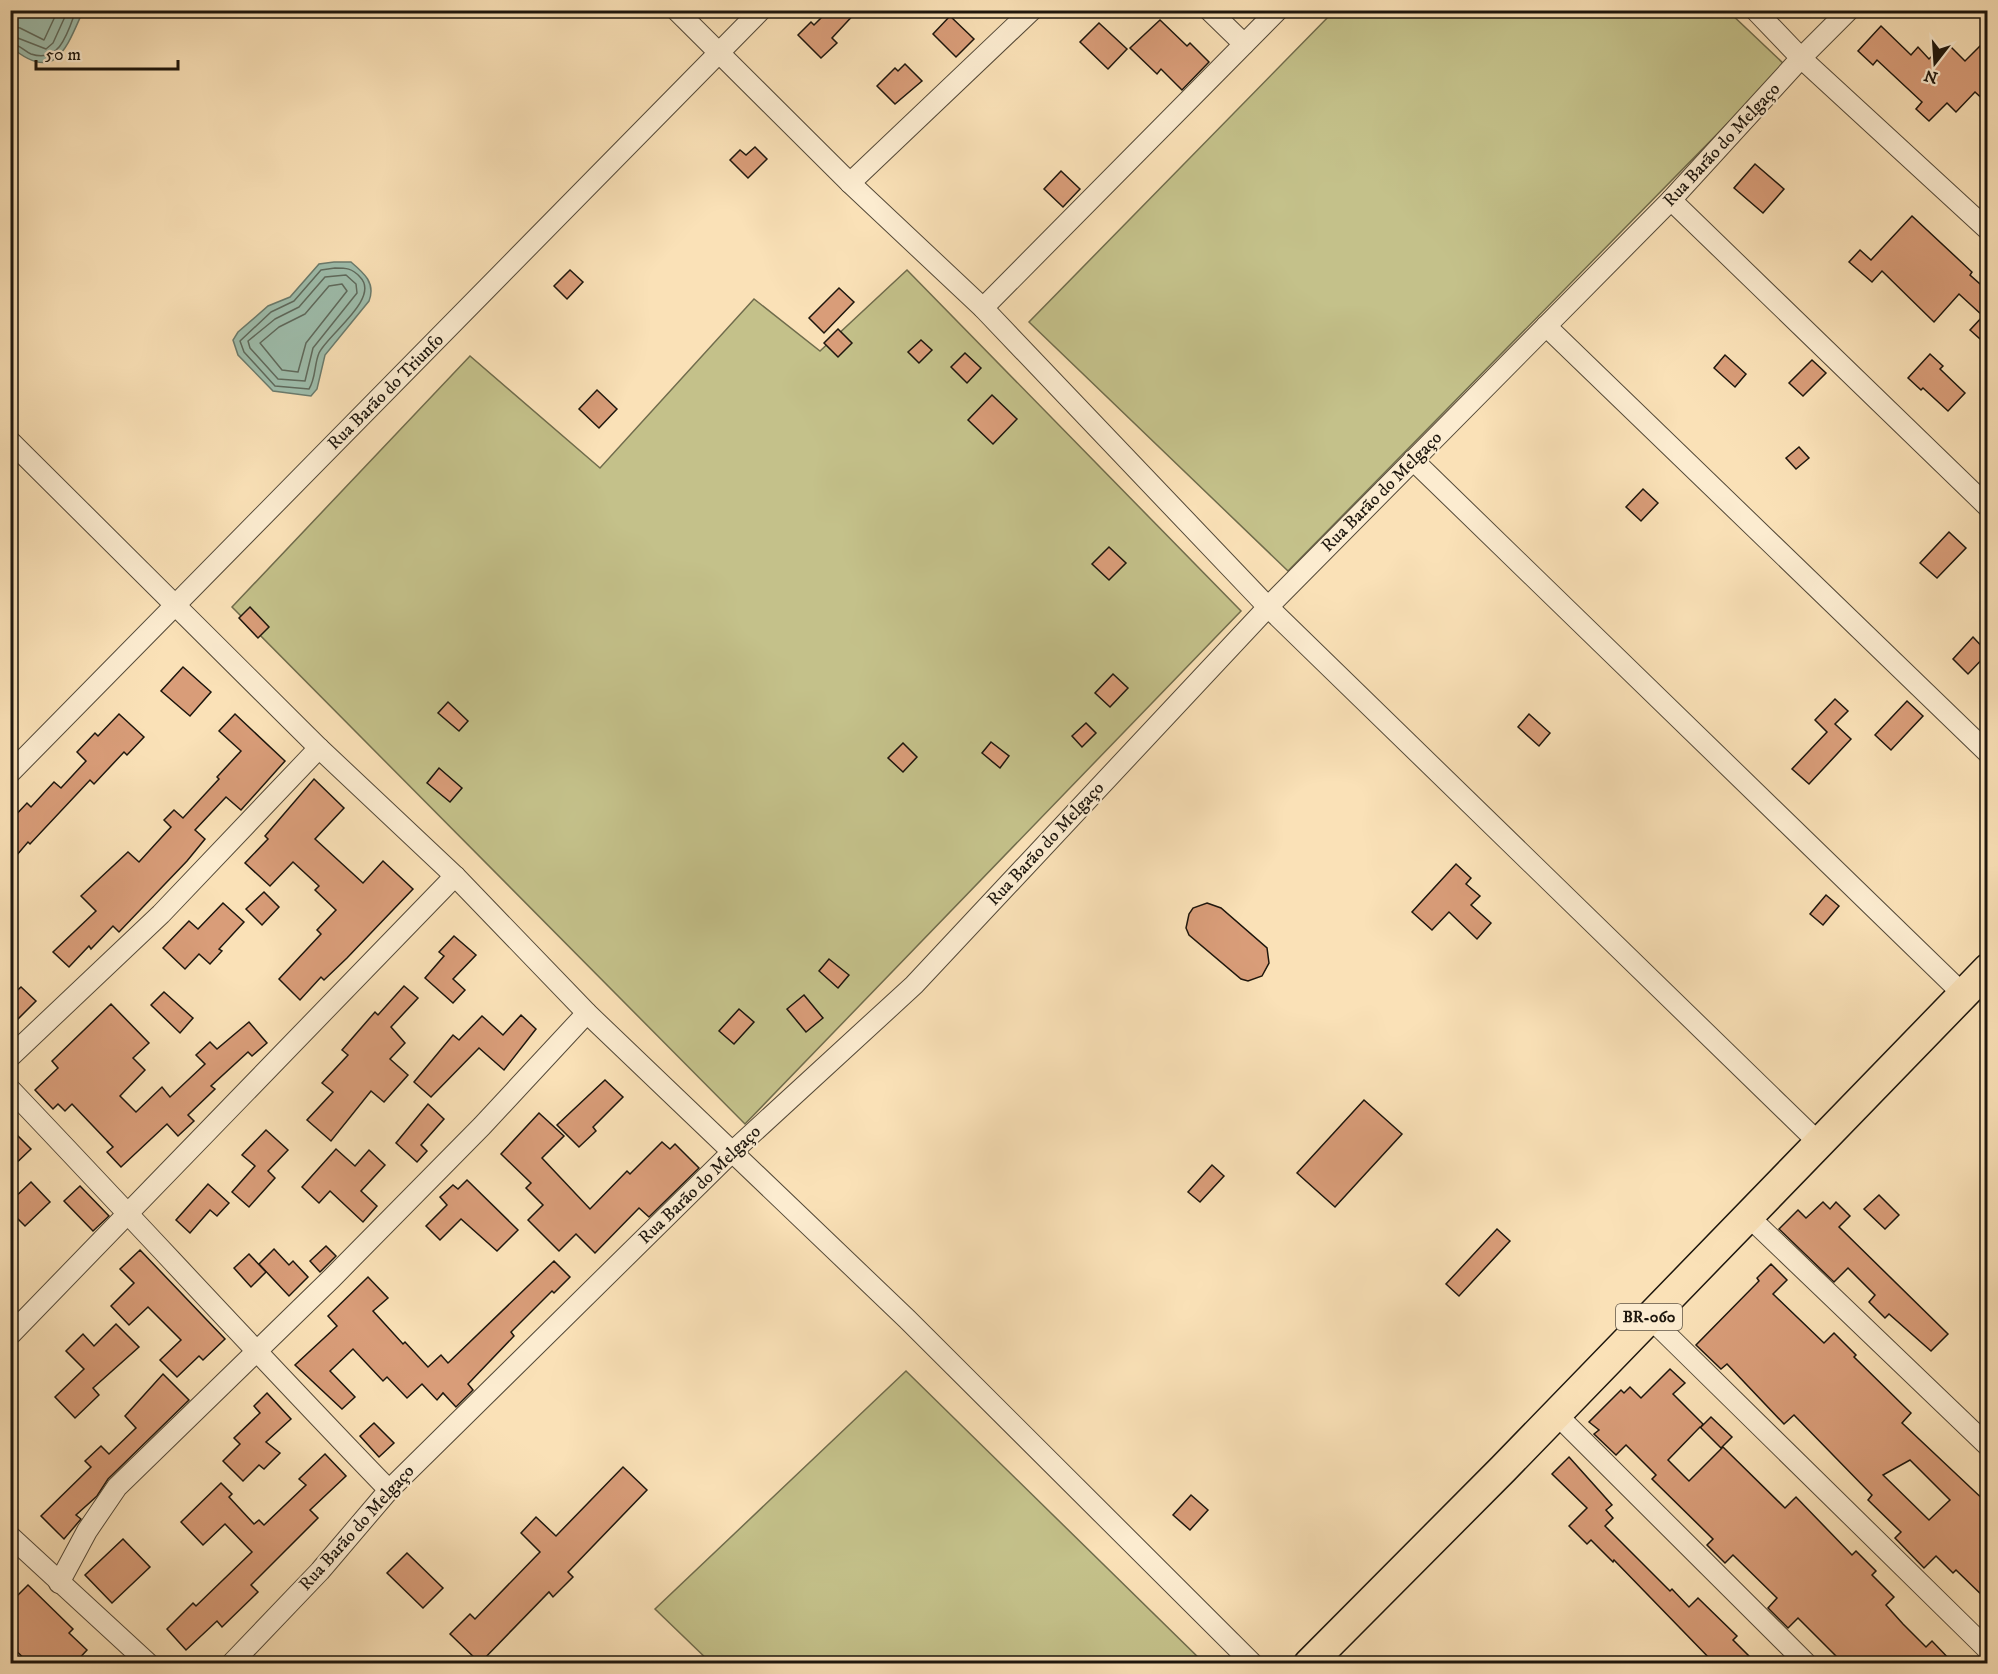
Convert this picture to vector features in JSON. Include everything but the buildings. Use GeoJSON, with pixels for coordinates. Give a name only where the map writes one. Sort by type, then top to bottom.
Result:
{"type":"FeatureCollection","features":[{"type":"Feature","properties":{"kind":"main road","name":"BR-060"},"geometry":{"type":"LineString","coordinates":[[1309,1664],[1988,969]]}},
{"type":"Feature","properties":{"kind":"street"},"geometry":{"type":"LineString","coordinates":[[676,10],[850,183],[983,308],[1268,607],[1818,1142]]}},
{"type":"Feature","properties":{"kind":"street","name":"Rua Barão do Triunfo"},"geometry":{"type":"LineString","coordinates":[[10,773],[761,10]]}},
{"type":"Feature","properties":{"kind":"street"},"geometry":{"type":"LineString","coordinates":[[850,183],[1032,10]]}},
{"type":"Feature","properties":{"kind":"street"},"geometry":{"type":"LineString","coordinates":[[1209,10],[1244,44]]}},
{"type":"Feature","properties":{"kind":"street"},"geometry":{"type":"LineString","coordinates":[[983,308],[1278,10]]}},
{"type":"Feature","properties":{"kind":"street"},"geometry":{"type":"LineString","coordinates":[[1755,10],[1801,58],[1988,230]]}},
{"type":"Feature","properties":{"kind":"street","name":"Rua Barão do Melgaço"},"geometry":{"type":"LineString","coordinates":[[231,1664],[320,1571],[389,1490],[732,1152],[914,985],[1268,607],[1671,200],[1801,58],[1849,10]]}},
{"type":"Feature","properties":{"kind":"street"},"geometry":{"type":"LineString","coordinates":[[1671,200],[1988,507]]}},
{"type":"Feature","properties":{"kind":"street"},"geometry":{"type":"LineString","coordinates":[[1546,326],[1988,753]]}},
{"type":"Feature","properties":{"kind":"street"},"geometry":{"type":"LineString","coordinates":[[10,441],[177,604],[319,748],[455,876],[587,1013],[907,1319],[1253,1664]]}},
{"type":"Feature","properties":{"kind":"street"},"geometry":{"type":"LineString","coordinates":[[1413,460],[1963,994]]}},
{"type":"Feature","properties":{"kind":"street"},"geometry":{"type":"LineString","coordinates":[[10,1058],[161,914],[319,748]]}},
{"type":"Feature","properties":{"kind":"street"},"geometry":{"type":"LineString","coordinates":[[10,1335],[455,876]]}},
{"type":"Feature","properties":{"kind":"street"},"geometry":{"type":"LineString","coordinates":[[59,1583],[87,1531],[117,1487],[349,1262],[482,1126],[587,1013]]}},
{"type":"Feature","properties":{"kind":"street"},"geometry":{"type":"LineString","coordinates":[[10,1089],[128,1212],[254,1352],[389,1490]]}},
{"type":"Feature","properties":{"kind":"street"},"geometry":{"type":"LineString","coordinates":[[1747,1215],[1988,1446]]}},
{"type":"Feature","properties":{"kind":"street"},"geometry":{"type":"LineString","coordinates":[[1649,1317],[1988,1650]]}},
{"type":"Feature","properties":{"kind":"street"},"geometry":{"type":"LineString","coordinates":[[1555,1413],[1807,1664]]}},
{"type":"Feature","properties":{"kind":"street"},"geometry":{"type":"LineString","coordinates":[[10,1536],[148,1664]]}},
{"type":"Feature","properties":{"kind":"shaded area"},"geometry":{"type":"Polygon","coordinates":[[[1334,11],[1728,11],[1785,65],[1288,571],[1029,322],[1334,11]]]}},
{"type":"Feature","properties":{"kind":"shaded area"},"geometry":{"type":"Polygon","coordinates":[[[907,270],[1241,611],[745,1124],[232,607],[470,356],[600,468],[754,299],[820,351],[907,270]]]}},
{"type":"Feature","properties":{"kind":"shaded area"},"geometry":{"type":"Polygon","coordinates":[[[906,1371],[1204,1663],[711,1663],[655,1609],[906,1371]]]}},
{"type":"Feature","properties":{"kind":"water"},"geometry":{"type":"Polygon","coordinates":[[[10,11],[83,11],[71,38],[57,57],[49,62],[38,62],[26,58],[11,47],[10,11]]]}},
{"type":"Feature","properties":{"kind":"water"},"geometry":{"type":"Polygon","coordinates":[[[351,262],[364,274],[371,289],[369,301],[325,355],[317,389],[311,396],[273,391],[238,355],[233,340],[238,332],[268,306],[290,297],[319,264],[351,262]]]}}]}
